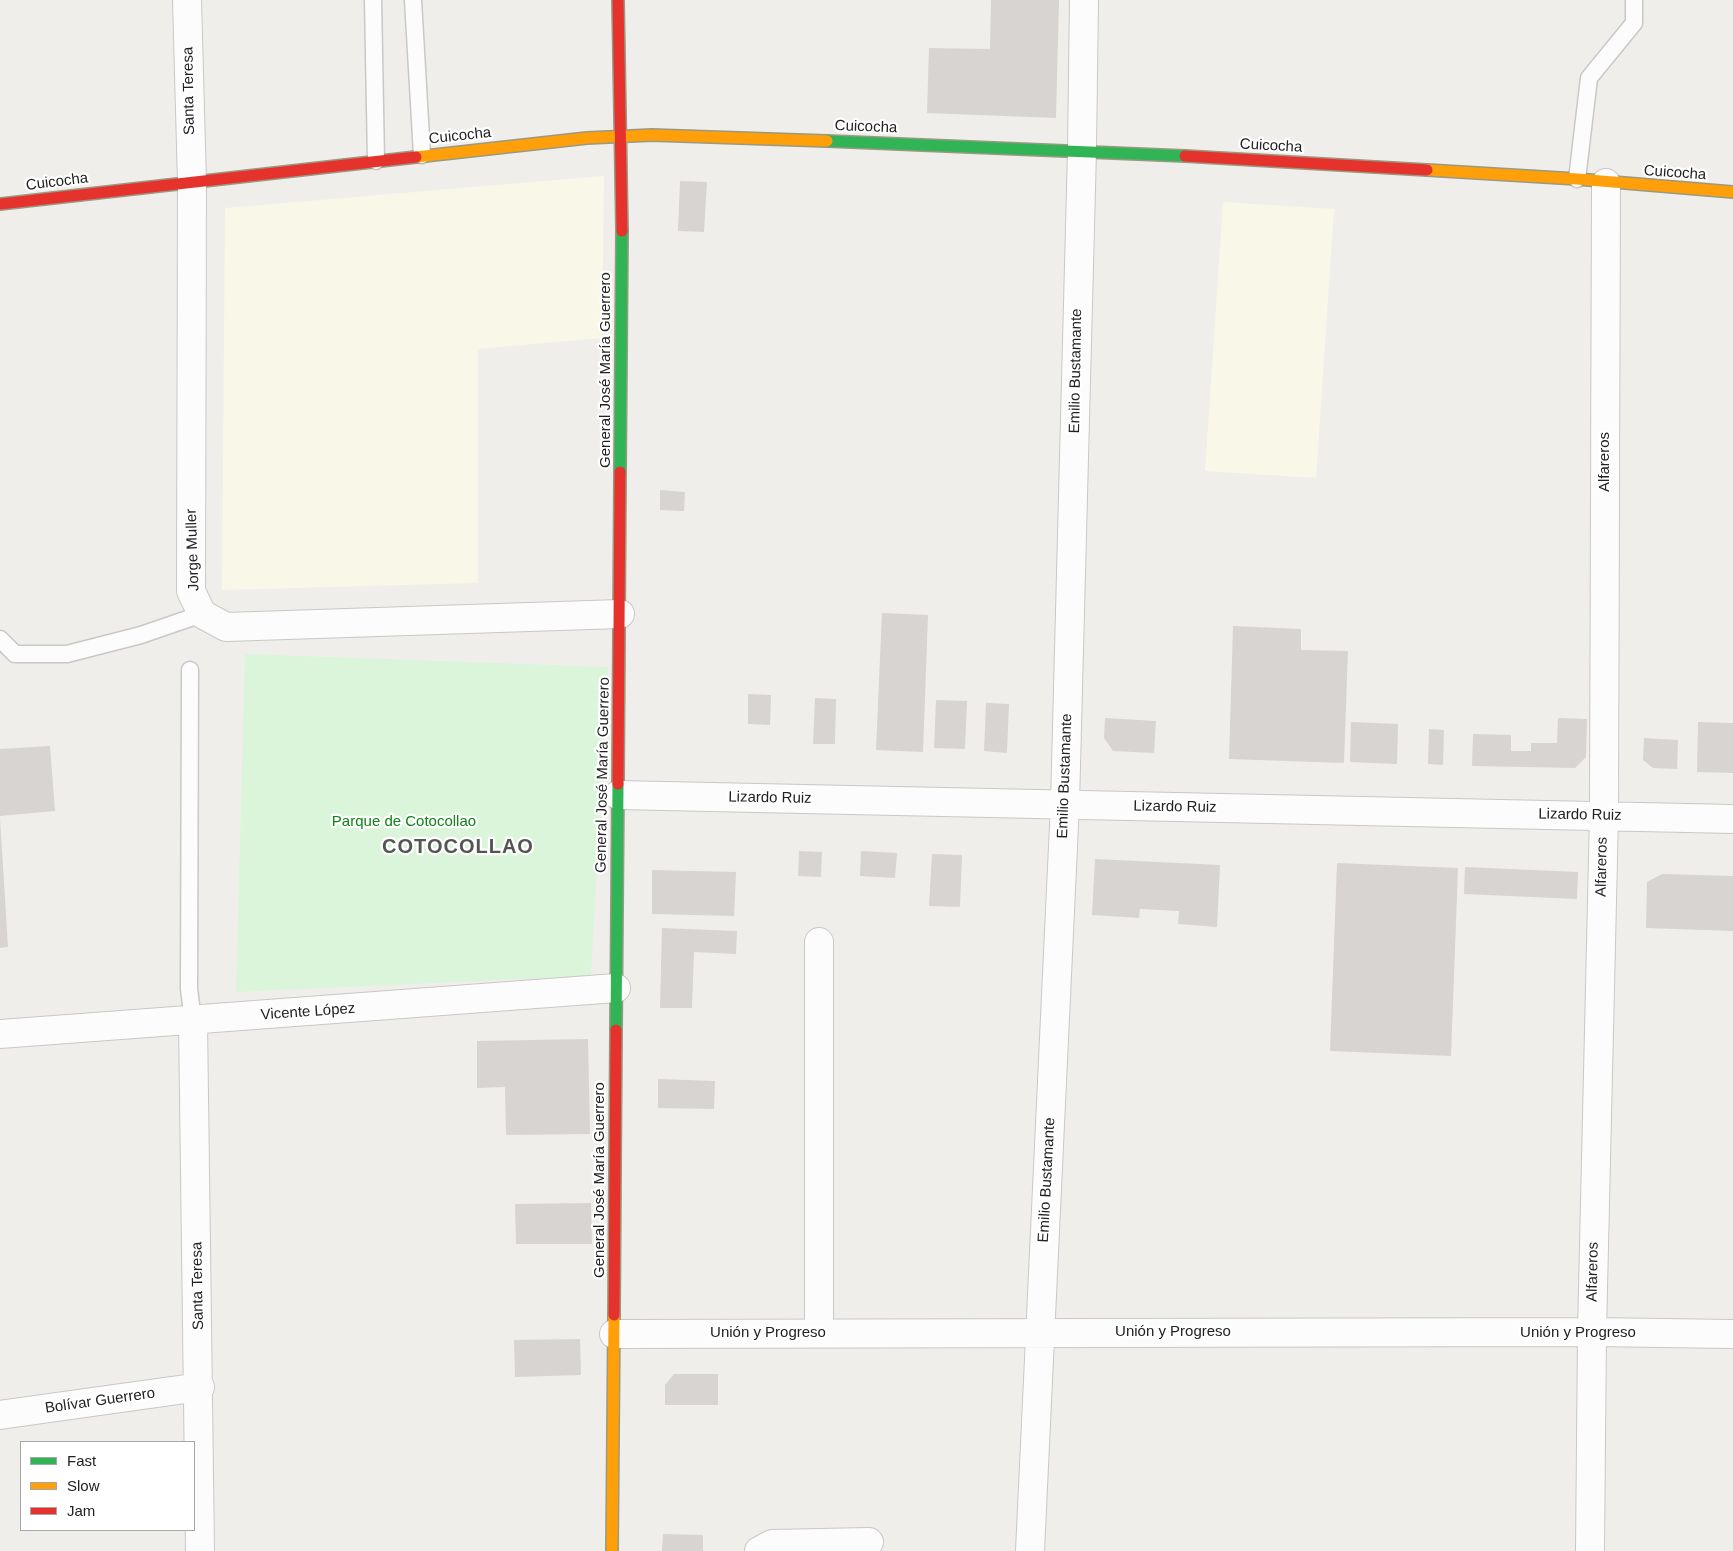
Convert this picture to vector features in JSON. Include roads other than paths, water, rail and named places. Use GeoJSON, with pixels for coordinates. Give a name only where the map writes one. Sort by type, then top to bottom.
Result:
{"type":"FeatureCollection","features":[{"type":"Feature","properties":{"kind":"street","name":"Santa Teresa"},"geometry":{"type":"LineString","coordinates":[[187,0],[192,183]]}},
{"type":"Feature","properties":{"kind":"street","name":"General José María Guerrero"},"geometry":{"type":"LineString","coordinates":[[612,1551],[622,135],[618,0]]}},
{"type":"Feature","properties":{"kind":"street","name":"Emilio Bustamante"},"geometry":{"type":"LineString","coordinates":[[1030,1551],[1065,804],[1082,150],[1084,0]]}},
{"type":"Feature","properties":{"kind":"street","name":"Cuicocha"},"geometry":{"type":"LineString","coordinates":[[0,204],[422,155],[622,135],[1082,150],[1577,179],[1606,183],[1733,192]]}},
{"type":"Feature","properties":{"kind":"street","name":"Jorge Muller"},"geometry":{"type":"LineString","coordinates":[[192,183],[191,591],[202,614]]}},
{"type":"Feature","properties":{"kind":"street","name":"Alfareros"},"geometry":{"type":"LineString","coordinates":[[1590,1551],[1592,1332],[1604,815],[1606,183]]}},
{"type":"Feature","properties":{"kind":"street"},"geometry":{"type":"LineString","coordinates":[[202,614],[226,627],[620,614]]}},
{"type":"Feature","properties":{"kind":"street","name":"Lizardo Ruiz"},"geometry":{"type":"LineString","coordinates":[[618,795],[1733,819]]}},
{"type":"Feature","properties":{"kind":"street"},"geometry":{"type":"LineString","coordinates":[[819,942],[819,1332]]}},
{"type":"Feature","properties":{"kind":"street","name":"Vicente López"},"geometry":{"type":"LineString","coordinates":[[0,1034],[616,988]]}},
{"type":"Feature","properties":{"kind":"street","name":"Santa Teresa"},"geometry":{"type":"LineString","coordinates":[[193,1020],[200,1387],[200,1551]]}},
{"type":"Feature","properties":{"kind":"street","name":"Unión y Progreso"},"geometry":{"type":"LineString","coordinates":[[614,1334],[819,1332],[1592,1332],[1733,1334]]}},
{"type":"Feature","properties":{"kind":"street","name":"Bolívar Guerrero"},"geometry":{"type":"LineString","coordinates":[[0,1415],[200,1387]]}},
{"type":"Feature","properties":{"kind":"street"},"geometry":{"type":"LineString","coordinates":[[759,1551],[772,1544],[869,1542]]}},
{"type":"Feature","properties":{"kind":"lane"},"geometry":{"type":"LineString","coordinates":[[373,0],[376,161]]}},
{"type":"Feature","properties":{"kind":"lane"},"geometry":{"type":"LineString","coordinates":[[413,0],[422,155]]}},
{"type":"Feature","properties":{"kind":"lane"},"geometry":{"type":"LineString","coordinates":[[1577,179],[1589,78],[1634,23],[1634,0]]}},
{"type":"Feature","properties":{"kind":"lane"},"geometry":{"type":"LineString","coordinates":[[0,639],[15,654],[67,654],[141,635],[202,614]]}},
{"type":"Feature","properties":{"kind":"lane"},"geometry":{"type":"LineString","coordinates":[[190,670],[189,989],[193,1020]]}},
{"type":"Feature","properties":{"kind":"district","name":"COTOCOLLAO"},"geometry":{"type":"Point","coordinates":[458,847]}},
{"type":"Feature","properties":{"kind":"park label","name":"Parque de Cotocollao"},"geometry":{"type":"Point","coordinates":[404,822]}}]}
